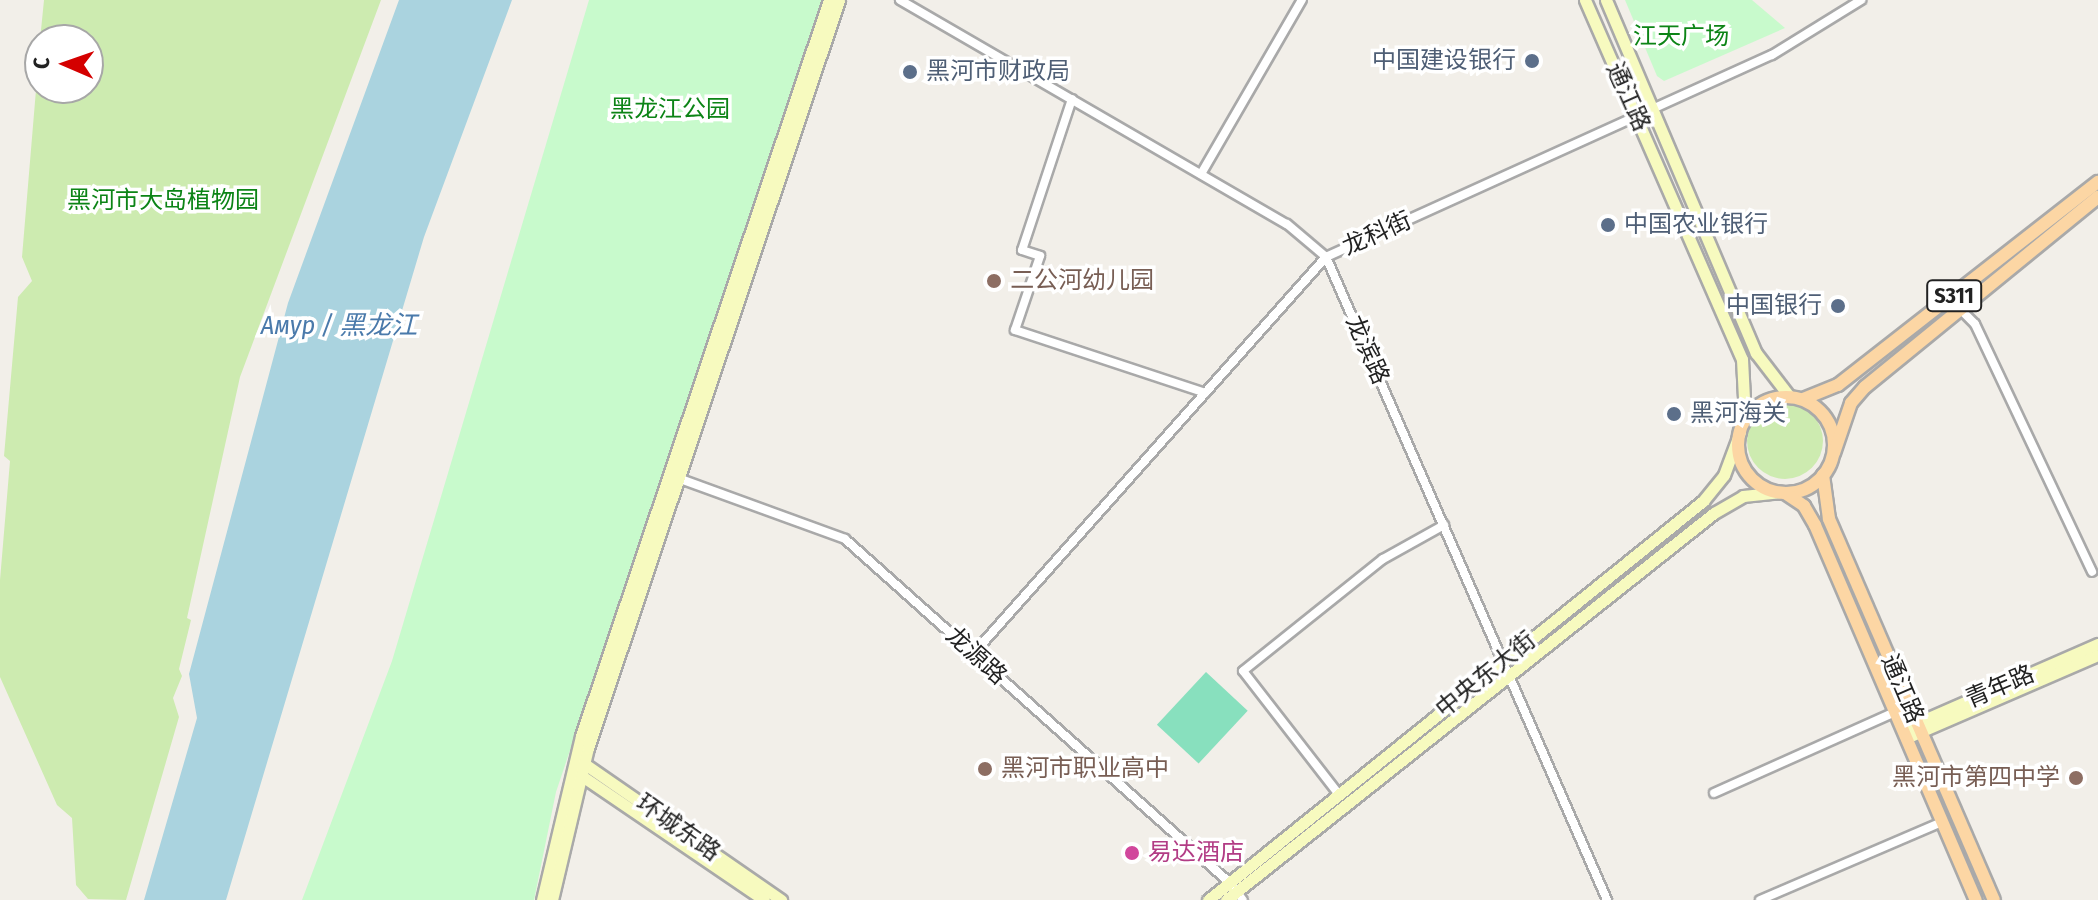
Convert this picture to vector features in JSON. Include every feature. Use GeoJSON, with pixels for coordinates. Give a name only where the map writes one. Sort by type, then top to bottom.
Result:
{"type":"FeatureCollection","features":[{"type":"Feature","properties":{"kind":"main road","name":"S311"},"geometry":{"type":"LineString","coordinates":[[1803,399],[1838,385],[2098,182]]}},
{"type":"Feature","properties":{"kind":"main road"},"geometry":{"type":"LineString","coordinates":[[1834,453],[1831,427],[1803,399],[1789,396],[1764,402],[1745,419],[1740,432],[1738,447],[1746,472],[1782,493],[1806,489],[1823,475],[1834,453],[1851,403],[1865,387],[2098,197]]}},
{"type":"Feature","properties":{"kind":"main road","name":"通江路"},"geometry":{"type":"LineString","coordinates":[[1823,475],[1829,519],[1994,900]]}},
{"type":"Feature","properties":{"kind":"main road","name":"通江路"},"geometry":{"type":"LineString","coordinates":[[1782,493],[1804,506],[1815,525],[1976,900]]}},
{"type":"Feature","properties":{"kind":"street"},"geometry":{"type":"LineString","coordinates":[[675,477],[829,0]]}},
{"type":"Feature","properties":{"kind":"street"},"geometry":{"type":"LineString","coordinates":[[542,900],[578,766],[839,0]]}},
{"type":"Feature","properties":{"kind":"street","name":"龙滨路"},"geometry":{"type":"LineString","coordinates":[[900,0],[1287,224],[1326,257],[1607,900]]}},
{"type":"Feature","properties":{"kind":"street"},"geometry":{"type":"LineString","coordinates":[[1201,174],[1302,0]]}},
{"type":"Feature","properties":{"kind":"street","name":"通江路"},"geometry":{"type":"LineString","coordinates":[[1585,0],[1742,359],[1745,419]]}},
{"type":"Feature","properties":{"kind":"street","name":"通江路"},"geometry":{"type":"LineString","coordinates":[[1606,0],[1655,108],[1756,353],[1789,396]]}},
{"type":"Feature","properties":{"kind":"street","name":"龙科街"},"geometry":{"type":"LineString","coordinates":[[973,654],[1326,257],[1772,55],[1861,0]]}},
{"type":"Feature","properties":{"kind":"street"},"geometry":{"type":"LineString","coordinates":[[1072,99],[1022,250],[1040,256],[1015,330],[1205,393]]}},
{"type":"Feature","properties":{"kind":"street"},"geometry":{"type":"LineString","coordinates":[[1960,309],[1975,324],[2092,572]]}},
{"type":"Feature","properties":{"kind":"street","name":"中央东大街"},"geometry":{"type":"LineString","coordinates":[[1208,900],[1237,891],[1337,792],[1710,495],[1724,475],[1740,432]]}},
{"type":"Feature","properties":{"kind":"street","name":"龙源路"},"geometry":{"type":"LineString","coordinates":[[675,477],[845,539],[1237,891]]}},
{"type":"Feature","properties":{"kind":"street","name":"中央东大街"},"geometry":{"type":"LineString","coordinates":[[1226,900],[1725,504],[1782,493]]}},
{"type":"Feature","properties":{"kind":"street"},"geometry":{"type":"LineString","coordinates":[[1337,792],[1243,671],[1383,559],[1444,525]]}},
{"type":"Feature","properties":{"kind":"street","name":"青年路"},"geometry":{"type":"LineString","coordinates":[[1919,727],[2098,644]]}},
{"type":"Feature","properties":{"kind":"street","name":"青年路"},"geometry":{"type":"LineString","coordinates":[[1904,733],[2098,655]]}},
{"type":"Feature","properties":{"kind":"street"},"geometry":{"type":"LineString","coordinates":[[1714,793],[1895,712]]}},
{"type":"Feature","properties":{"kind":"street"},"geometry":{"type":"LineString","coordinates":[[552,900],[578,766]]}},
{"type":"Feature","properties":{"kind":"street","name":"环城东路"},"geometry":{"type":"LineString","coordinates":[[578,766],[764,900]]}},
{"type":"Feature","properties":{"kind":"street","name":"环城东路"},"geometry":{"type":"LineString","coordinates":[[578,766],[781,900]]}},
{"type":"Feature","properties":{"kind":"street"},"geometry":{"type":"LineString","coordinates":[[1760,900],[1942,822]]}},
{"type":"Feature","properties":{"kind":"green space","name":"黑河市大岛植物园"},"geometry":{"type":"Polygon","coordinates":[[[44,0],[381,0],[240,377],[187,618],[191,620],[179,669],[182,676],[173,698],[179,717],[126,900],[88,899],[76,885],[72,818],[57,805],[0,677],[0,580],[10,461],[4,456],[18,297],[32,281],[22,257],[35,104],[104,104],[104,24],[42,24],[44,0]]]}},
{"type":"Feature","properties":{"kind":"green space","name":"黑龙江公园"},"geometry":{"type":"Polygon","coordinates":[[[589,0],[822,0],[556,792],[534,900],[302,900],[392,661],[589,0]]]}},
{"type":"Feature","properties":{"kind":"green space","name":"江天广场"},"geometry":{"type":"Polygon","coordinates":[[[1625,0],[1752,0],[1785,28],[1664,81],[1657,76],[1625,0]]]}},
{"type":"Feature","properties":{"kind":"green space"},"geometry":{"type":"Polygon","coordinates":[[[1785,403],[1799,406],[1812,414],[1820,427],[1823,441],[1820,455],[1812,468],[1799,476],[1785,479],[1771,476],[1758,468],[1750,455],[1747,441],[1750,427],[1758,414],[1771,406],[1785,403]]]}},
{"type":"Feature","properties":{"kind":"green space"},"geometry":{"type":"Polygon","coordinates":[[[1206,672],[1248,711],[1199,764],[1157,725],[1206,672]]]}},
{"type":"Feature","properties":{"kind":"water","name":"Амур / 黑龙江"},"geometry":{"type":"Polygon","coordinates":[[[399,0],[512,0],[424,237],[226,900],[144,900],[197,718],[189,674],[288,303],[399,0]]]}},
{"type":"Feature","properties":{"kind":"place","name":"中国建设银行"},"geometry":{"type":"Point","coordinates":[1532,61]}},
{"type":"Feature","properties":{"kind":"place","name":"黑河市财政局"},"geometry":{"type":"Point","coordinates":[910,72]}},
{"type":"Feature","properties":{"kind":"place","name":"中国农业银行"},"geometry":{"type":"Point","coordinates":[1608,225]}},
{"type":"Feature","properties":{"kind":"place","name":"二公河幼儿园"},"geometry":{"type":"Point","coordinates":[994,281]}},
{"type":"Feature","properties":{"kind":"place","name":"中国银行"},"geometry":{"type":"Point","coordinates":[1838,306]}},
{"type":"Feature","properties":{"kind":"place","name":"黑河海关"},"geometry":{"type":"Point","coordinates":[1674,414]}},
{"type":"Feature","properties":{"kind":"place","name":"黑河市职业高中"},"geometry":{"type":"Point","coordinates":[985,769]}},
{"type":"Feature","properties":{"kind":"place","name":"黑河市第四中学"},"geometry":{"type":"Point","coordinates":[2076,778]}},
{"type":"Feature","properties":{"kind":"place","name":"易达酒店"},"geometry":{"type":"Point","coordinates":[1132,853]}}]}
